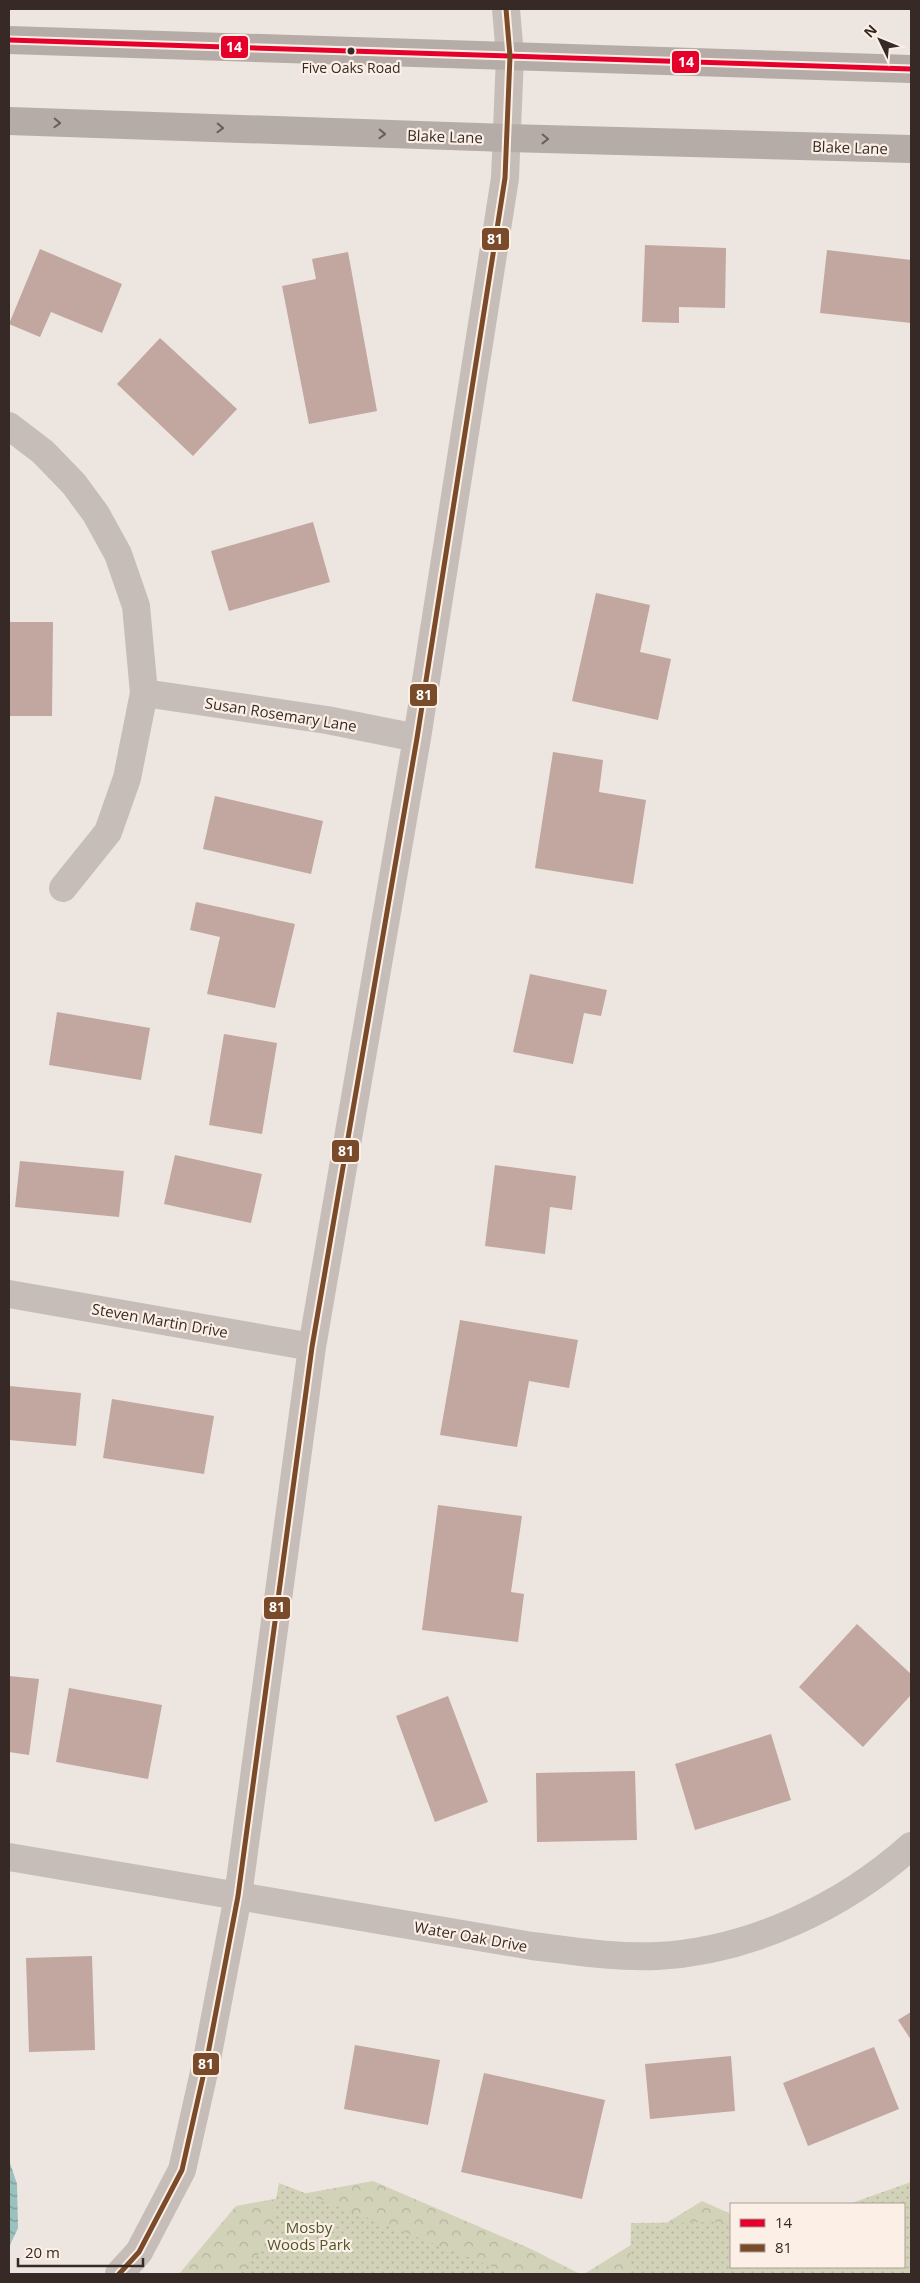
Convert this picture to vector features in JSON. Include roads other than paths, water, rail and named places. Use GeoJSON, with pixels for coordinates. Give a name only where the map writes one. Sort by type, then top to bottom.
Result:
{"type":"FeatureCollection","features":[{"type":"Feature","properties":{"kind":"main road"},"geometry":{"type":"LineString","coordinates":[[9,40],[911,69]]}},
{"type":"Feature","properties":{"kind":"main road","name":"Blake Lane"},"geometry":{"type":"LineString","coordinates":[[9,121],[506,138],[911,149]]}},
{"type":"Feature","properties":{"kind":"street"},"geometry":{"type":"LineString","coordinates":[[120,2274],[139,2252],[182,2170],[207,2059],[238,1896],[312,1347],[417,738],[505,178],[510,56],[506,9]]}},
{"type":"Feature","properties":{"kind":"street"},"geometry":{"type":"LineString","coordinates":[[9,426],[42,452],[74,484],[96,514],[118,554],[136,606],[144,692],[127,778],[108,832],[63,888]]}},
{"type":"Feature","properties":{"kind":"street","name":"Susan Rosemary Lane"},"geometry":{"type":"LineString","coordinates":[[144,692],[327,720],[417,738]]}},
{"type":"Feature","properties":{"kind":"street","name":"Steven Martin Drive"},"geometry":{"type":"LineString","coordinates":[[9,1294],[312,1347]]}},
{"type":"Feature","properties":{"kind":"street","name":"Water Oak Drive"},"geometry":{"type":"LineString","coordinates":[[9,1857],[532,1946],[602,1955],[657,1956],[690,1952],[734,1943],[799,1921],[863,1884],[891,1864],[911,1846]]}},
{"type":"Feature","properties":{"kind":"water"},"geometry":{"type":"Polygon","coordinates":[[[9,2160],[17,2184],[18,2228],[9,2247],[9,2160]]]}},
{"type":"Feature","properties":{"kind":"place","name":"Five Oaks Road"},"geometry":{"type":"Point","coordinates":[351,51]}},
{"type":"Feature","properties":{"kind":"park label","name":"Mosby Woods Park"},"geometry":{"type":"Point","coordinates":[309,2236]}}]}
